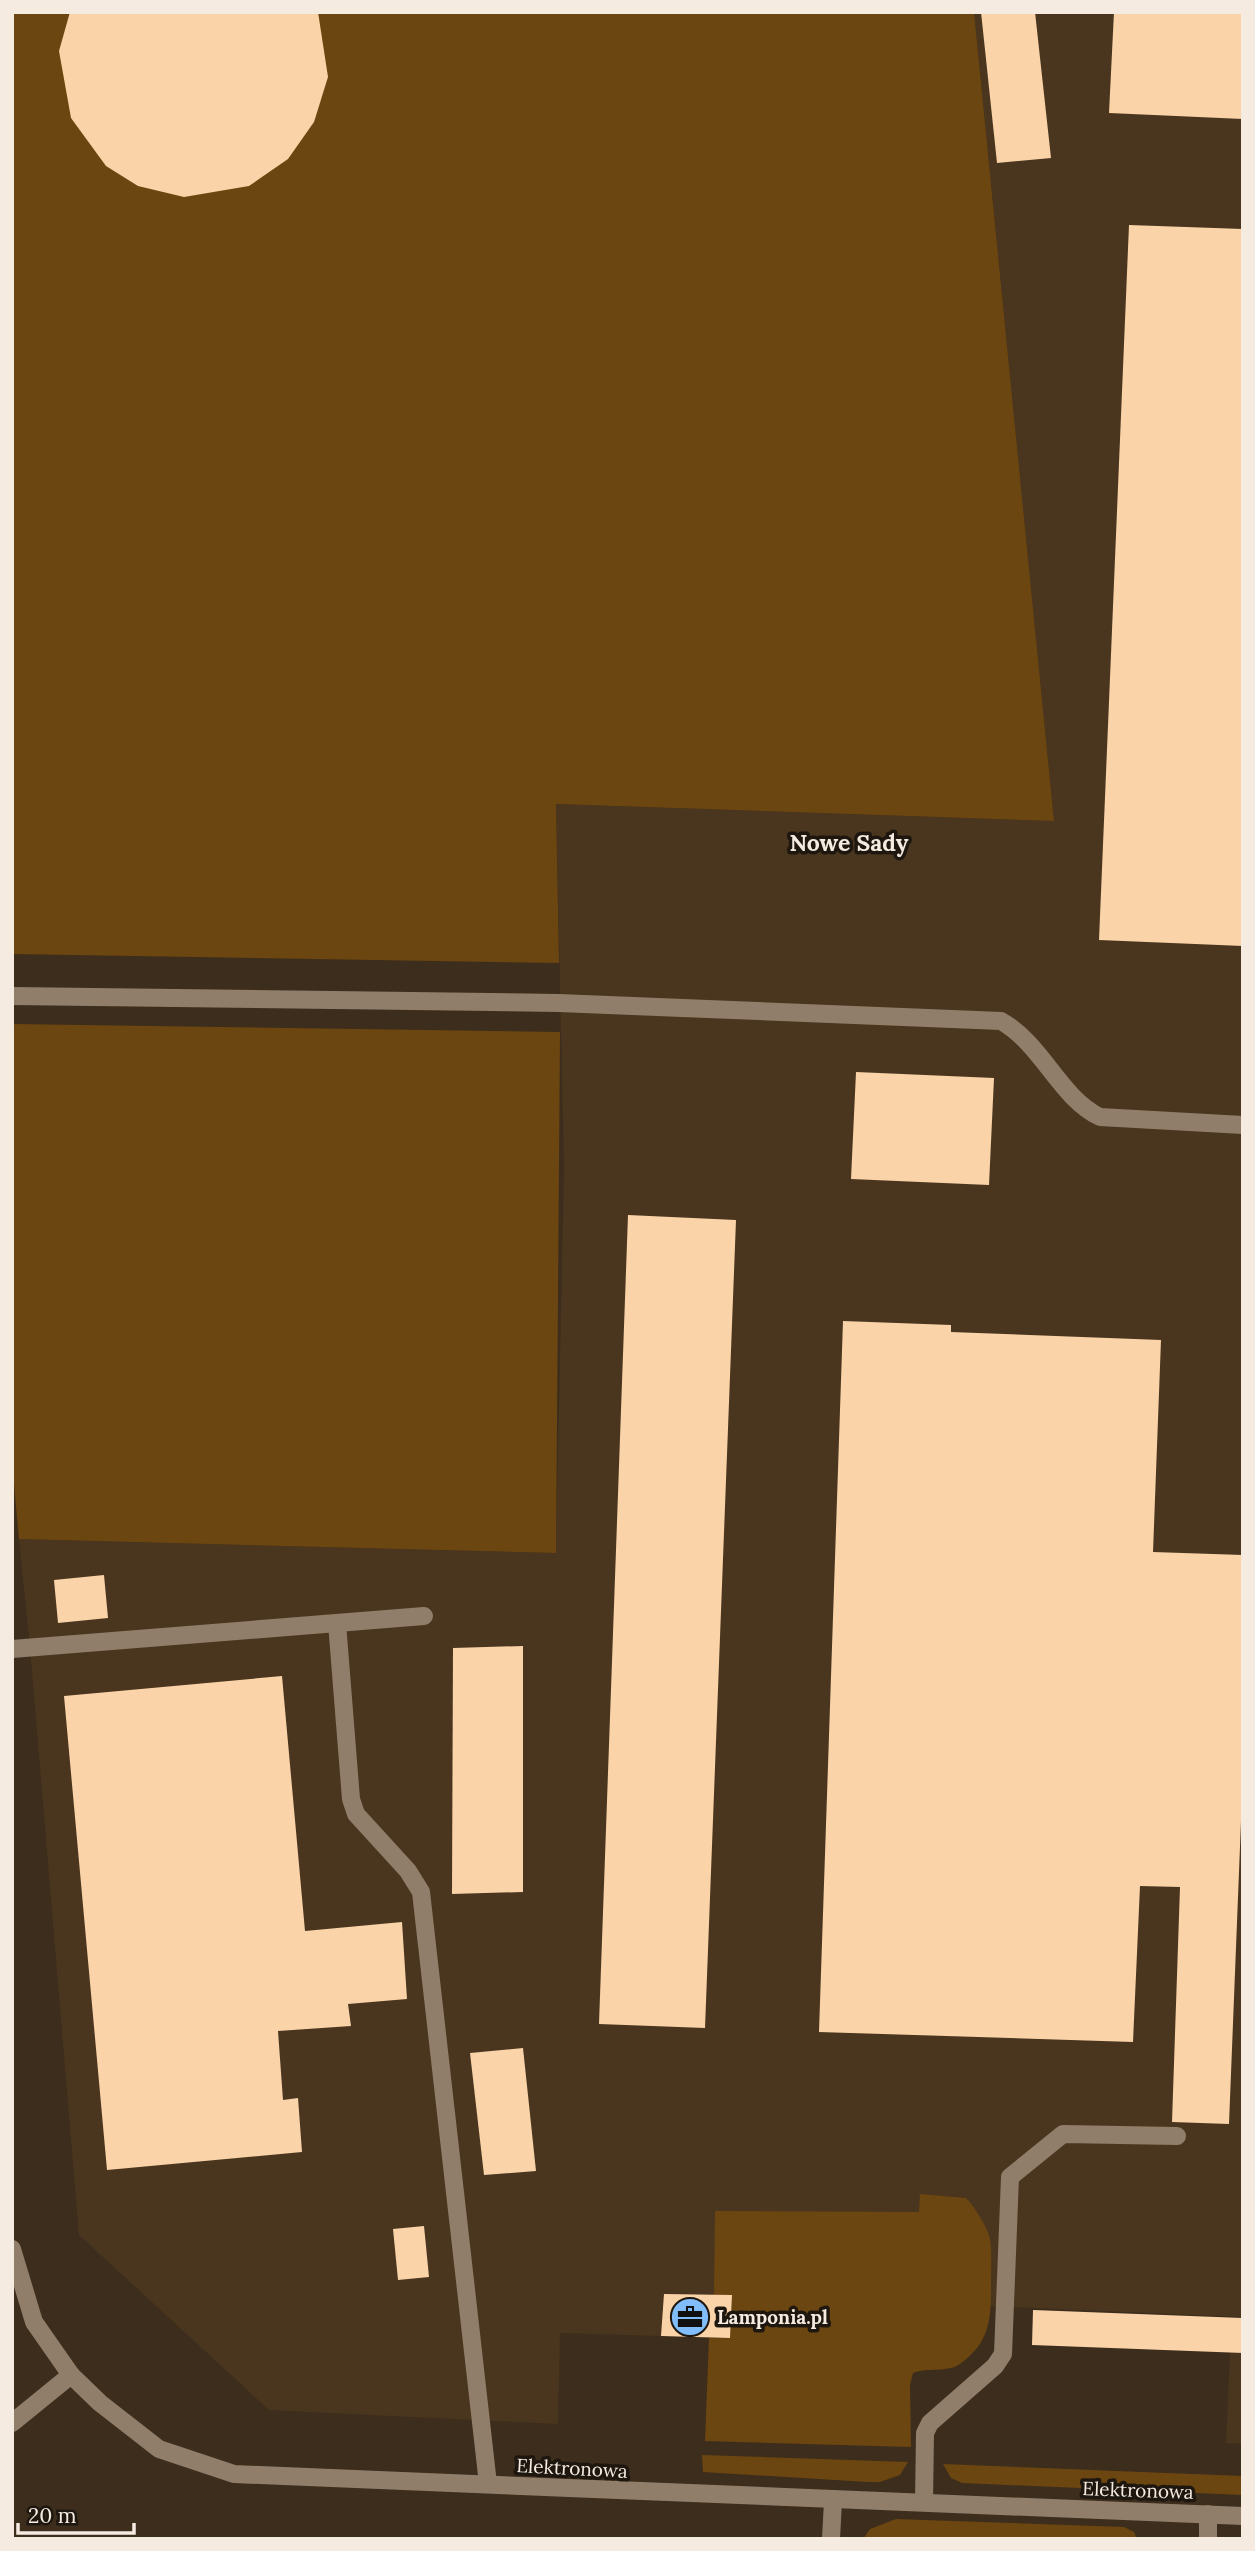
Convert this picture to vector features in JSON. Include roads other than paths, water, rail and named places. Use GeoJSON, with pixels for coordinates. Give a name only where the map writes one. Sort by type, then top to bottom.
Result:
{"type":"FeatureCollection","features":[{"type":"Feature","properties":{"kind":"street"},"geometry":{"type":"LineString","coordinates":[[12,996],[559,1003],[1001,1021],[1019,1031],[1084,1109],[1100,1116],[1243,1125]]}},
{"type":"Feature","properties":{"kind":"street"},"geometry":{"type":"LineString","coordinates":[[12,1649],[424,1616]]}},
{"type":"Feature","properties":{"kind":"street"},"geometry":{"type":"LineString","coordinates":[[337,1623],[351,1800],[356,1814],[408,1871],[421,1892],[488,2484]]}},
{"type":"Feature","properties":{"kind":"street"},"geometry":{"type":"LineString","coordinates":[[924,2502],[925,2433],[930,2423],[995,2366],[1003,2354],[1010,2177],[1063,2134],[1177,2136]]}},
{"type":"Feature","properties":{"kind":"street","name":"Elektronowa"},"geometry":{"type":"LineString","coordinates":[[12,2249],[34,2322],[71,2375],[100,2403],[159,2449],[234,2474],[1243,2516]]}},
{"type":"Feature","properties":{"kind":"street"},"geometry":{"type":"LineString","coordinates":[[12,2423],[71,2375]]}},
{"type":"Feature","properties":{"kind":"street"},"geometry":{"type":"LineString","coordinates":[[831,2539],[833,2501]]}},
{"type":"Feature","properties":{"kind":"street"},"geometry":{"type":"LineString","coordinates":[[1208,2514],[1208,2539]]}},
{"type":"Feature","properties":{"kind":"place","name":"Lamponia.pl"},"geometry":{"type":"Point","coordinates":[690,2317]}},
{"type":"Feature","properties":{"kind":"district","name":"Nowe Sady"},"geometry":{"type":"Point","coordinates":[849,842]}}]}
